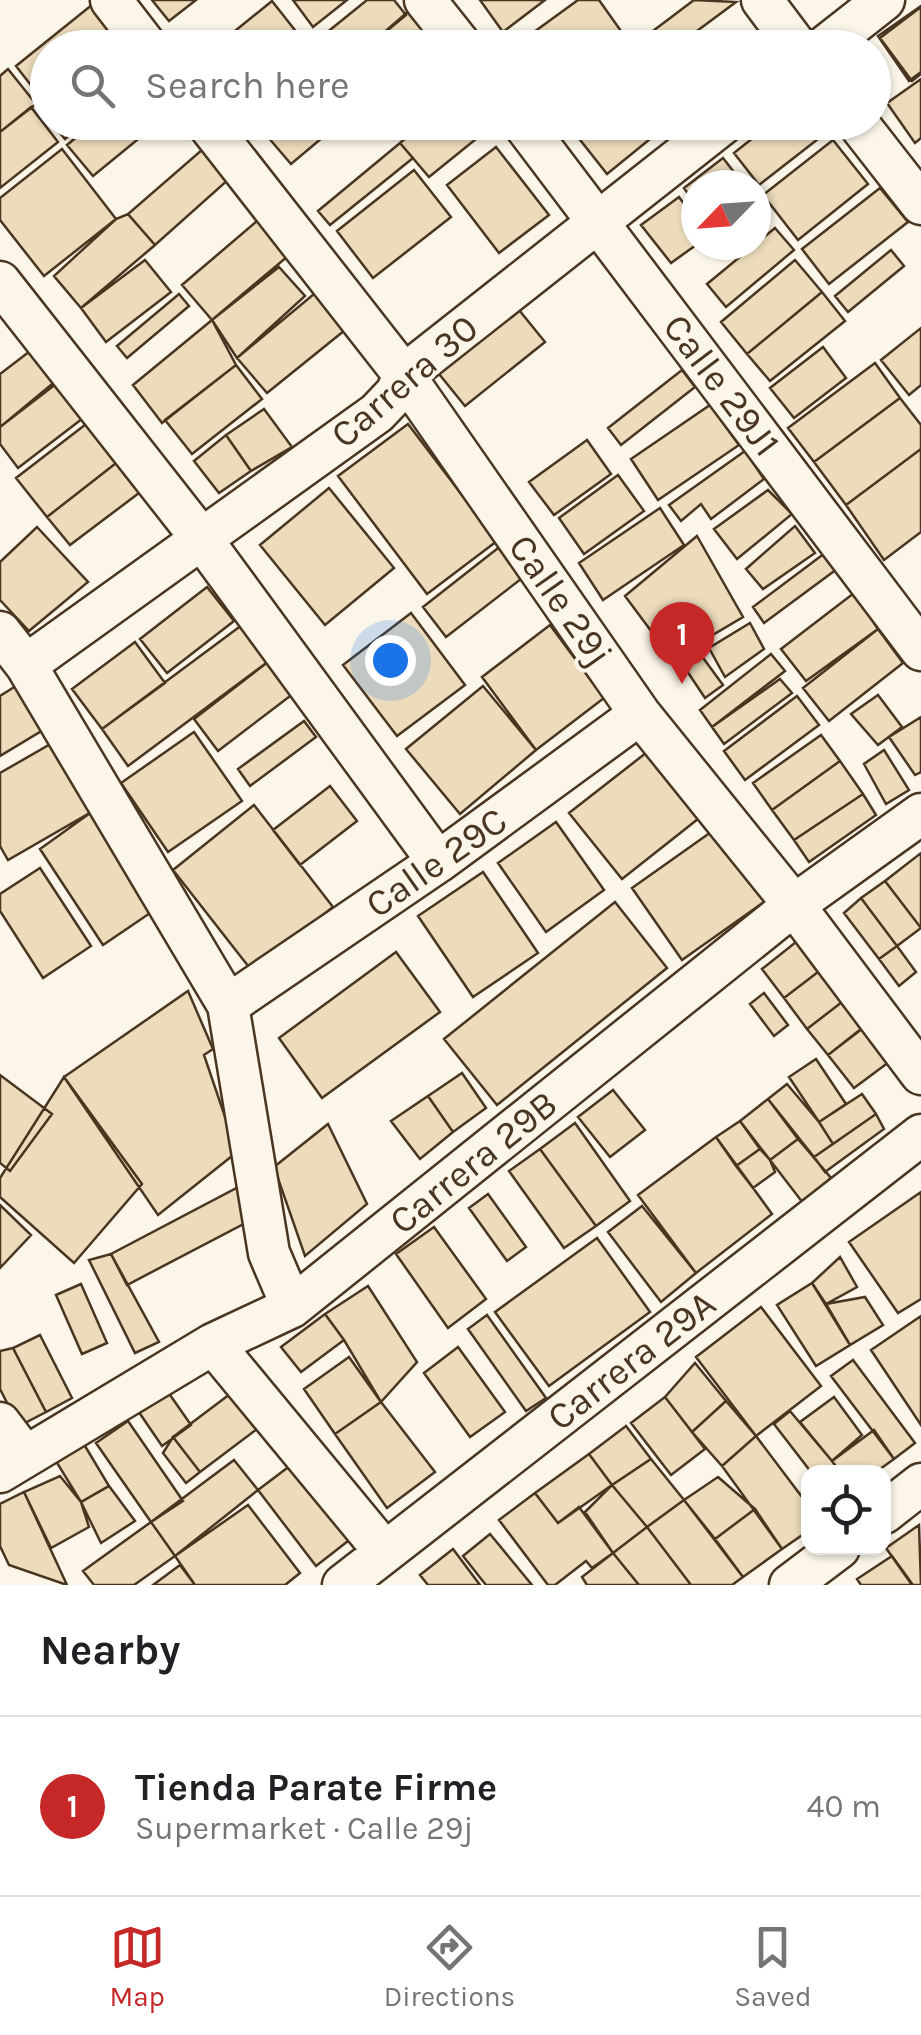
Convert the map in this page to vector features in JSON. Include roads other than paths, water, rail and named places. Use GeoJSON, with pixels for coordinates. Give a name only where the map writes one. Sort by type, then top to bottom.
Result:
{"type":"FeatureCollection","features":[{"type":"Feature","properties":{"kind":"street"},"geometry":{"type":"LineString","coordinates":[[110,0],[134,30]]}},
{"type":"Feature","properties":{"kind":"street"},"geometry":{"type":"LineString","coordinates":[[426,0],[449,30]]}},
{"type":"Feature","properties":{"kind":"street"},"geometry":{"type":"LineString","coordinates":[[762,0],[784,30]]}},
{"type":"Feature","properties":{"kind":"street"},"geometry":{"type":"LineString","coordinates":[[846,30],[884,0]]}},
{"type":"Feature","properties":{"kind":"street","name":"Calle 29j"},"geometry":{"type":"LineString","coordinates":[[220,140],[404,375],[640,714],[794,905],[921,1074]]}},
{"type":"Feature","properties":{"kind":"street","name":"Calle 29J1"},"geometry":{"type":"LineString","coordinates":[[536,140],[921,650]]}},
{"type":"Feature","properties":{"kind":"street","name":"Carrera 30"},"geometry":{"type":"LineString","coordinates":[[26,665],[376,413],[396,392],[404,375],[702,140]]}},
{"type":"Feature","properties":{"kind":"street"},"geometry":{"type":"LineString","coordinates":[[871,140],[921,204]]}},
{"type":"Feature","properties":{"kind":"street"},"geometry":{"type":"LineString","coordinates":[[0,282],[201,538],[438,862]]}},
{"type":"Feature","properties":{"kind":"street"},"geometry":{"type":"LineString","coordinates":[[0,632],[26,665],[228,1005],[269,1253],[292,1307]]}},
{"type":"Feature","properties":{"kind":"street","name":"Calle 29C"},"geometry":{"type":"LineString","coordinates":[[228,1005],[438,862],[640,714]]}},
{"type":"Feature","properties":{"kind":"street","name":"Carrera 29B"},"geometry":{"type":"LineString","coordinates":[[12,1464],[212,1344],[292,1307],[794,905],[921,814]]}},
{"type":"Feature","properties":{"kind":"street","name":"Carrera 29A"},"geometry":{"type":"LineString","coordinates":[[343,1585],[921,1136]]}},
{"type":"Feature","properties":{"kind":"street"},"geometry":{"type":"LineString","coordinates":[[212,1344],[384,1551]]}},
{"type":"Feature","properties":{"kind":"street"},"geometry":{"type":"LineString","coordinates":[[0,1423],[12,1464]]}},
{"type":"Feature","properties":{"kind":"street"},"geometry":{"type":"LineString","coordinates":[[891,1508],[921,1484]]}},
{"type":"Feature","properties":{"kind":"street"},"geometry":{"type":"LineString","coordinates":[[790,1585],[829,1555]]}},
{"type":"Feature","properties":{"kind":"place","name":"Tienda Parate Firme"},"geometry":{"type":"Point","coordinates":[682,684]}}]}
